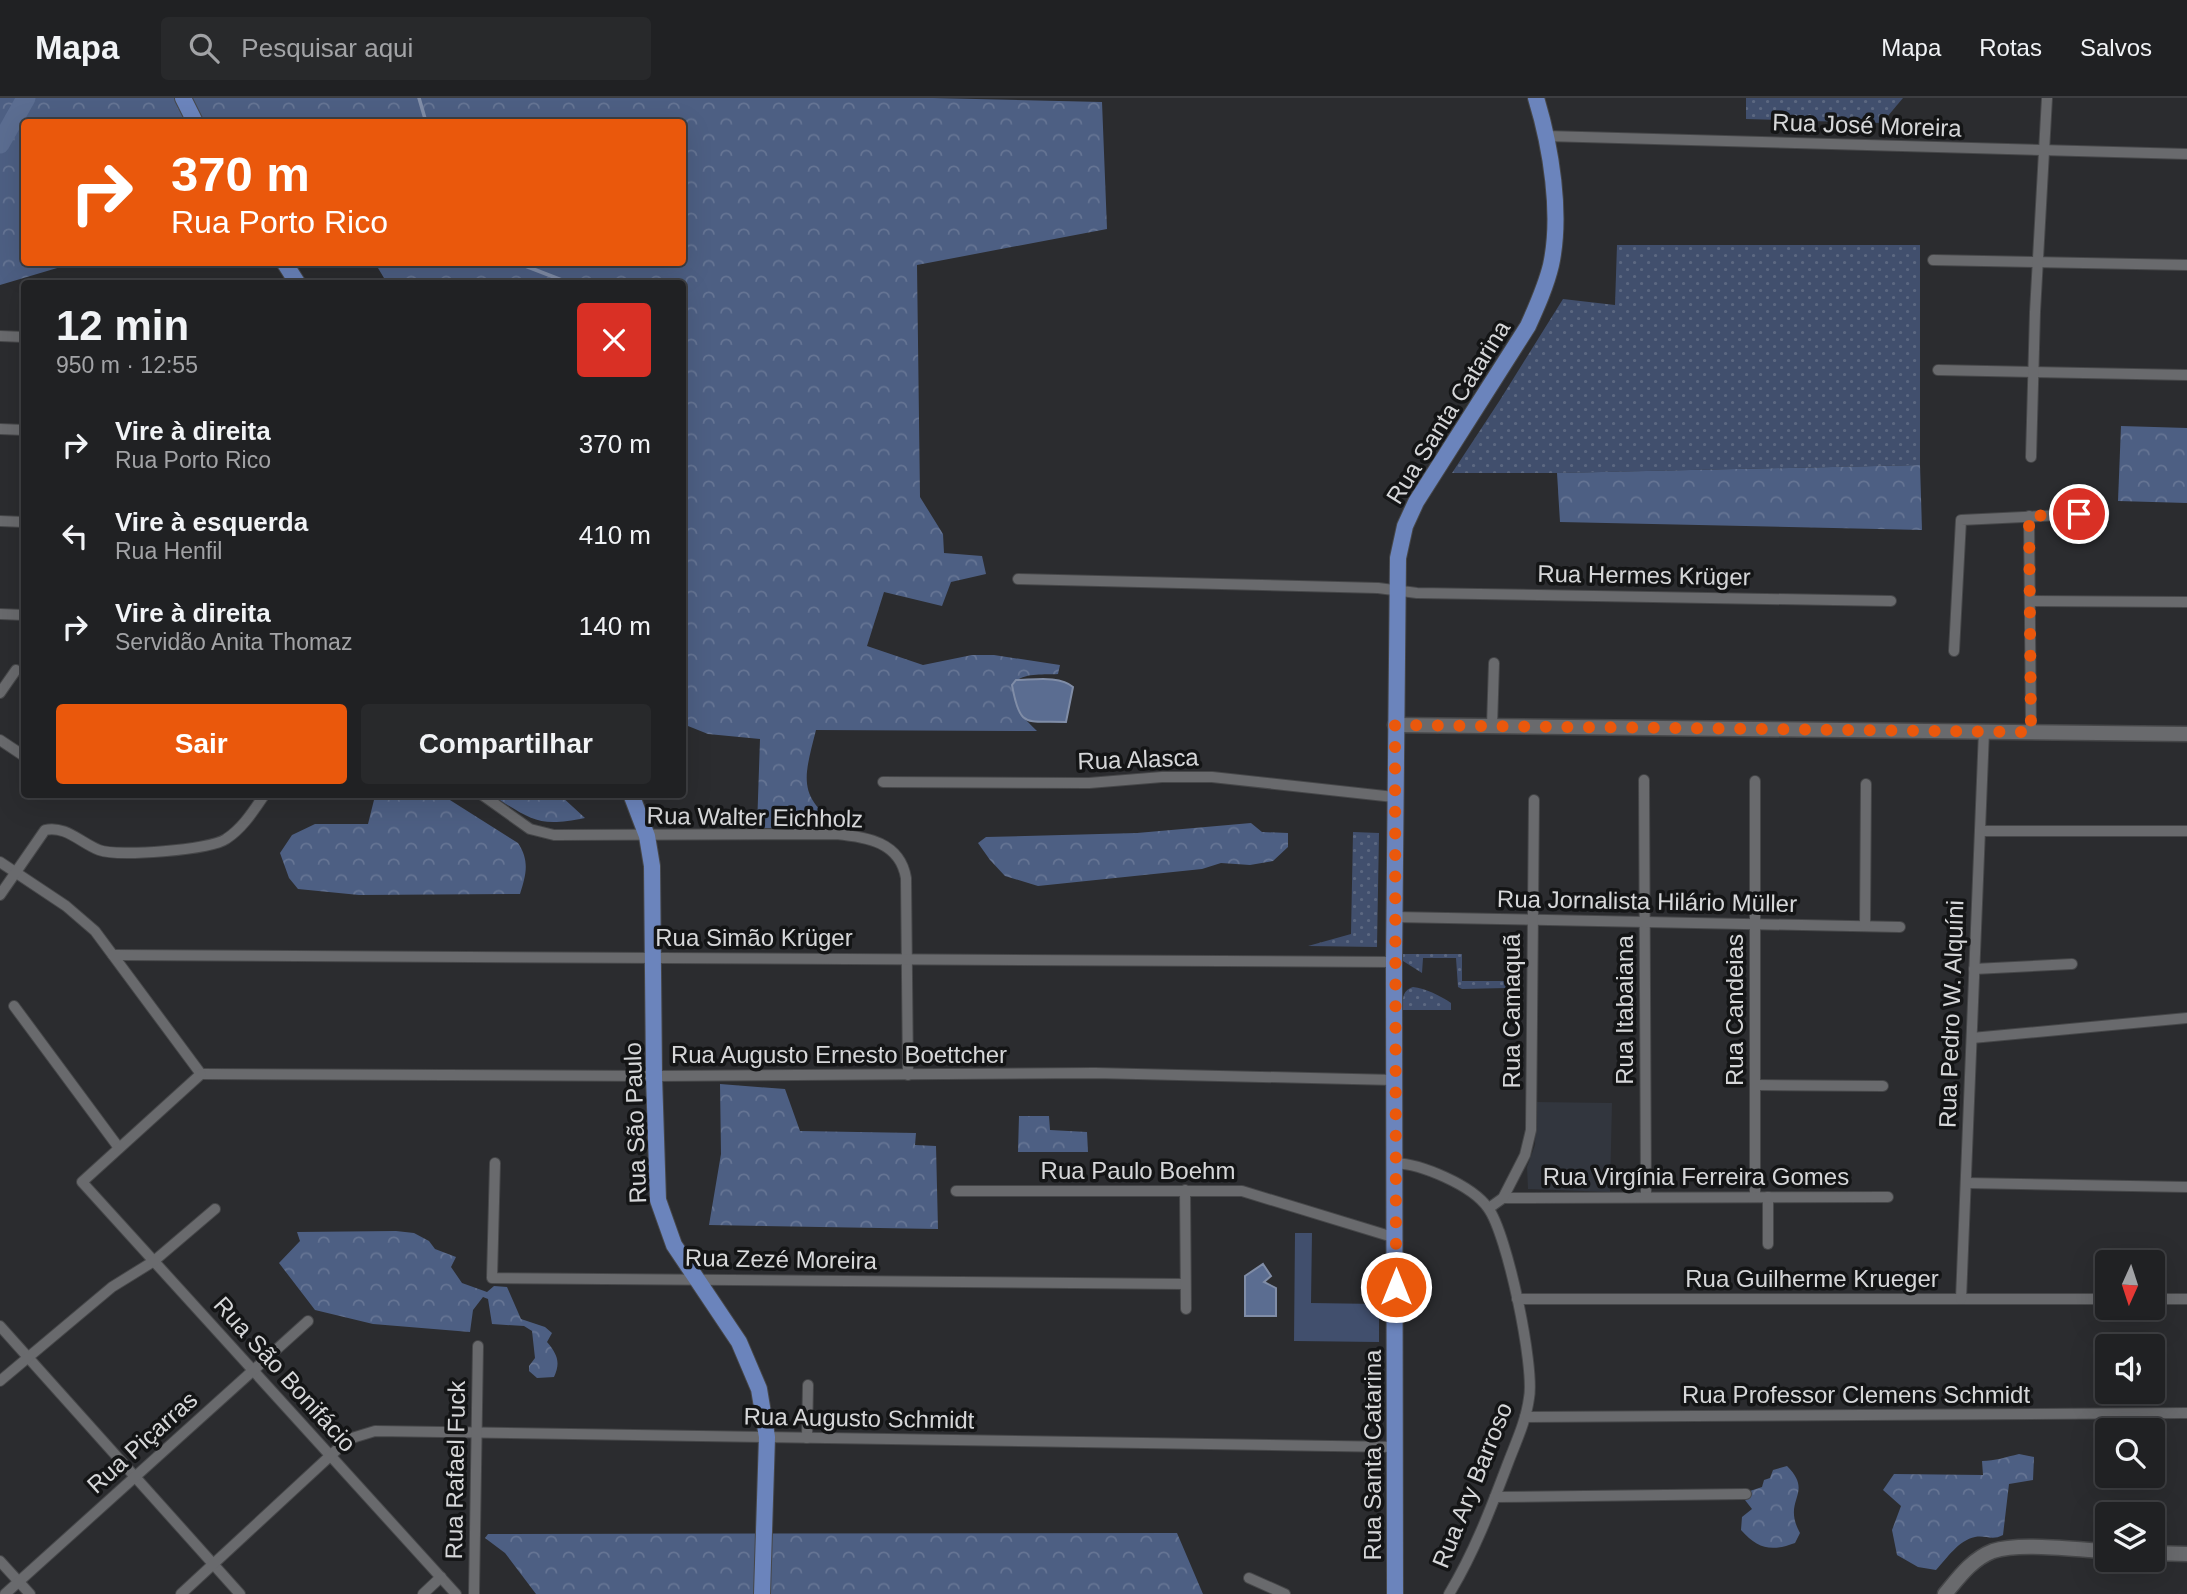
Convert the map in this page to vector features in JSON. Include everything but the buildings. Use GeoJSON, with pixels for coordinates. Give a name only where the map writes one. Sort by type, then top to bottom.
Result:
{"type":"FeatureCollection","features":[{"type":"Feature","properties":{"kind":"main road"},"geometry":{"type":"LineString","coordinates":[[183,98],[194,119]]}},
{"type":"Feature","properties":{"kind":"main road","name":"Rua Santa Catarina"},"geometry":{"type":"LineString","coordinates":[[1395,1594],[1396,590],[1401,542],[1409,515],[1528,326],[1551,266],[1555,231],[1553,194],[1546,136],[1536,98]]}},
{"type":"Feature","properties":{"kind":"main road"},"geometry":{"type":"LineString","coordinates":[[1395,725],[2187,734]]}},
{"type":"Feature","properties":{"kind":"main road","name":"Rua São Paulo"},"geometry":{"type":"LineString","coordinates":[[633,798],[647,836],[652,866],[658,1200],[674,1245],[746,1357],[759,1390],[767,1437],[762,1594]]}},
{"type":"Feature","properties":{"kind":"main road"},"geometry":{"type":"LineString","coordinates":[[1945,1594],[1971,1565],[1994,1551],[2021,1548],[2095,1551]]}},
{"type":"Feature","properties":{"kind":"main road"},"geometry":{"type":"LineString","coordinates":[[2165,1553],[2187,1554]]}},
{"type":"Feature","properties":{"kind":"street"},"geometry":{"type":"LineString","coordinates":[[2031,457],[2047,98]]}},
{"type":"Feature","properties":{"kind":"street","name":"Rua José Moreira"},"geometry":{"type":"LineString","coordinates":[[1546,136],[2187,155]]}},
{"type":"Feature","properties":{"kind":"street"},"geometry":{"type":"LineString","coordinates":[[1934,260],[2187,265]]}},
{"type":"Feature","properties":{"kind":"street"},"geometry":{"type":"LineString","coordinates":[[0,336],[21,337]]}},
{"type":"Feature","properties":{"kind":"street"},"geometry":{"type":"LineString","coordinates":[[1938,370],[2187,375]]}},
{"type":"Feature","properties":{"kind":"street"},"geometry":{"type":"LineString","coordinates":[[0,429],[21,430]]}},
{"type":"Feature","properties":{"kind":"street"},"geometry":{"type":"LineString","coordinates":[[1954,651],[1961,520],[2105,513]]}},
{"type":"Feature","properties":{"kind":"street"},"geometry":{"type":"LineString","coordinates":[[2029,516],[2031,732]]}},
{"type":"Feature","properties":{"kind":"street"},"geometry":{"type":"LineString","coordinates":[[0,521],[21,522]]}},
{"type":"Feature","properties":{"kind":"street","name":"Rua Hermes Krüger"},"geometry":{"type":"LineString","coordinates":[[1018,579],[1431,593],[1891,601]]}},
{"type":"Feature","properties":{"kind":"street"},"geometry":{"type":"LineString","coordinates":[[2030,601],[2187,602]]}},
{"type":"Feature","properties":{"kind":"street"},"geometry":{"type":"LineString","coordinates":[[0,614],[21,615]]}},
{"type":"Feature","properties":{"kind":"street"},"geometry":{"type":"LineString","coordinates":[[1492,726],[1494,663]]}},
{"type":"Feature","properties":{"kind":"street"},"geometry":{"type":"LineString","coordinates":[[0,693],[16,670]]}},
{"type":"Feature","properties":{"kind":"street","name":"Rua Pedro W. Alquíni"},"geometry":{"type":"LineString","coordinates":[[1961,1299],[1984,731]]}},
{"type":"Feature","properties":{"kind":"street"},"geometry":{"type":"LineString","coordinates":[[0,740],[21,755]]}},
{"type":"Feature","properties":{"kind":"street","name":"Rua Alasca"},"geometry":{"type":"LineString","coordinates":[[883,782],[1089,783],[1162,777],[1212,777],[1394,797]]}},
{"type":"Feature","properties":{"kind":"street","name":"Rua Itabaiana"},"geometry":{"type":"LineString","coordinates":[[1644,780],[1646,1197]]}},
{"type":"Feature","properties":{"kind":"street","name":"Rua Candeias"},"geometry":{"type":"LineString","coordinates":[[1755,781],[1755,1197]]}},
{"type":"Feature","properties":{"kind":"street"},"geometry":{"type":"LineString","coordinates":[[1865,926],[1866,784]]}},
{"type":"Feature","properties":{"kind":"street"},"geometry":{"type":"LineString","coordinates":[[0,895],[45,830],[51,828],[64,831],[97,849],[116,853],[213,846],[235,832],[262,798]]}},
{"type":"Feature","properties":{"kind":"street","name":"Rua Walter Eichholz"},"geometry":{"type":"LineString","coordinates":[[487,798],[530,829],[542,833],[570,836],[836,834],[863,837],[886,846],[900,859],[906,878],[908,1075]]}},
{"type":"Feature","properties":{"kind":"street","name":"Rua Camaquã"},"geometry":{"type":"LineString","coordinates":[[1489,1208],[1503,1198],[1525,1155],[1531,1130],[1534,800]]}},
{"type":"Feature","properties":{"kind":"street"},"geometry":{"type":"LineString","coordinates":[[1980,831],[2187,831]]}},
{"type":"Feature","properties":{"kind":"street"},"geometry":{"type":"LineString","coordinates":[[0,862],[80,918],[114,956],[201,1074],[119,1148],[14,1006]]}},
{"type":"Feature","properties":{"kind":"street","name":"Rua Jornalista Hilário Müller"},"geometry":{"type":"LineString","coordinates":[[1394,917],[1900,927]]}},
{"type":"Feature","properties":{"kind":"street","name":"Rua Simão Krüger"},"geometry":{"type":"LineString","coordinates":[[114,956],[1394,962]]}},
{"type":"Feature","properties":{"kind":"street"},"geometry":{"type":"LineString","coordinates":[[1974,970],[2072,964]]}},
{"type":"Feature","properties":{"kind":"street"},"geometry":{"type":"LineString","coordinates":[[1972,1038],[2187,1018]]}},
{"type":"Feature","properties":{"kind":"street","name":"Rua Augusto Ernesto Boettcher"},"geometry":{"type":"LineString","coordinates":[[201,1074],[654,1076],[1095,1073],[1394,1080]]}},
{"type":"Feature","properties":{"kind":"street"},"geometry":{"type":"LineString","coordinates":[[1755,1085],[1882,1086]]}},
{"type":"Feature","properties":{"kind":"street","name":"Rua São Bonifácio"},"geometry":{"type":"LineString","coordinates":[[119,1148],[82,1182],[456,1594]]}},
{"type":"Feature","properties":{"kind":"street","name":"Rua Zezé Moreira"},"geometry":{"type":"LineString","coordinates":[[495,1163],[492,1278],[1185,1284]]}},
{"type":"Feature","properties":{"kind":"street"},"geometry":{"type":"LineString","coordinates":[[1395,1163],[1434,1171],[1472,1193],[1489,1208]]}},
{"type":"Feature","properties":{"kind":"street"},"geometry":{"type":"LineString","coordinates":[[1966,1183],[2187,1187]]}},
{"type":"Feature","properties":{"kind":"street"},"geometry":{"type":"LineString","coordinates":[[1185,1190],[1186,1309]]}},
{"type":"Feature","properties":{"kind":"street","name":"Rua Paulo Boehm"},"geometry":{"type":"LineString","coordinates":[[956,1191],[1228,1190],[1254,1193],[1396,1238]]}},
{"type":"Feature","properties":{"kind":"street"},"geometry":{"type":"LineString","coordinates":[[1768,1197],[1768,1244]]}},
{"type":"Feature","properties":{"kind":"street","name":"Rua Virgínia Ferreira Gomes"},"geometry":{"type":"LineString","coordinates":[[1503,1198],[1888,1197]]}},
{"type":"Feature","properties":{"kind":"street","name":"Rua Ary Barroso"},"geometry":{"type":"LineString","coordinates":[[1450,1594],[1474,1549],[1495,1497],[1525,1417],[1531,1379],[1517,1299],[1501,1238],[1489,1208]]}},
{"type":"Feature","properties":{"kind":"street"},"geometry":{"type":"LineString","coordinates":[[0,1381],[112,1287],[154,1261],[215,1209]]}},
{"type":"Feature","properties":{"kind":"street","name":"Rua Guilherme Krueger"},"geometry":{"type":"LineString","coordinates":[[1517,1299],[2095,1299]]}},
{"type":"Feature","properties":{"kind":"street"},"geometry":{"type":"LineString","coordinates":[[2165,1299],[2187,1299]]}},
{"type":"Feature","properties":{"kind":"street","name":"Rua Piçarras"},"geometry":{"type":"LineString","coordinates":[[5,1594],[307,1321]]}},
{"type":"Feature","properties":{"kind":"street"},"geometry":{"type":"LineString","coordinates":[[0,1326],[240,1594]]}},
{"type":"Feature","properties":{"kind":"street","name":"Rua Rafael Fuck"},"geometry":{"type":"LineString","coordinates":[[474,1594],[478,1346]]}},
{"type":"Feature","properties":{"kind":"street"},"geometry":{"type":"LineString","coordinates":[[807,1438],[808,1385]]}},
{"type":"Feature","properties":{"kind":"street","name":"Rua Professor Clemens Schmidt"},"geometry":{"type":"LineString","coordinates":[[1525,1417],[2187,1413]]}},
{"type":"Feature","properties":{"kind":"street","name":"Rua Augusto Schmidt"},"geometry":{"type":"LineString","coordinates":[[181,1594],[352,1438],[375,1431],[1395,1447]]}},
{"type":"Feature","properties":{"kind":"street"},"geometry":{"type":"LineString","coordinates":[[1495,1497],[1746,1494]]}},
{"type":"Feature","properties":{"kind":"street"},"geometry":{"type":"LineString","coordinates":[[0,1561],[30,1594]]}},
{"type":"Feature","properties":{"kind":"street"},"geometry":{"type":"LineString","coordinates":[[423,1594],[441,1577]]}},
{"type":"Feature","properties":{"kind":"street"},"geometry":{"type":"LineString","coordinates":[[1250,1578],[1284,1594]]}},
{"type":"Feature","properties":{"kind":"shaded area"},"geometry":{"type":"Polygon","coordinates":[[[1746,98],[1903,98],[1882,123],[1746,119],[1746,98]]]}},
{"type":"Feature","properties":{"kind":"shaded area"},"geometry":{"type":"Polygon","coordinates":[[[1617,245],[1920,245],[1920,465],[1452,473],[1563,299],[1615,305],[1617,245]]]}},
{"type":"Feature","properties":{"kind":"shaded area"},"geometry":{"type":"Polygon","coordinates":[[[1016,680],[1053,680],[1073,687],[1066,722],[1033,721],[1022,716],[1012,685],[1016,680]]]}},
{"type":"Feature","properties":{"kind":"shaded area"},"geometry":{"type":"Polygon","coordinates":[[[1353,832],[1379,833],[1377,947],[1308,946],[1351,934],[1353,832]]]}},
{"type":"Feature","properties":{"kind":"shaded area"},"geometry":{"type":"Polygon","coordinates":[[[1403,954],[1462,954],[1462,981],[1519,981],[1519,1016],[1509,1016],[1510,995],[1506,988],[1458,987],[1456,958],[1423,958],[1422,973],[1403,961],[1403,954]]]}},
{"type":"Feature","properties":{"kind":"shaded area"},"geometry":{"type":"Polygon","coordinates":[[[1413,987],[1447,1000],[1451,1003],[1451,1010],[1403,1010],[1405,993],[1413,987]]]}},
{"type":"Feature","properties":{"kind":"shaded area"},"geometry":{"type":"Polygon","coordinates":[[[1536,1102],[1612,1103],[1610,1192],[1528,1189],[1527,1167],[1535,1145],[1536,1102]]]}},
{"type":"Feature","properties":{"kind":"shaded area"},"geometry":{"type":"Polygon","coordinates":[[[1295,1233],[1312,1233],[1311,1303],[1379,1304],[1379,1342],[1294,1341],[1295,1233]]]}},
{"type":"Feature","properties":{"kind":"shaded area"},"geometry":{"type":"Polygon","coordinates":[[[1263,1264],[1271,1276],[1264,1282],[1276,1288],[1276,1316],[1245,1316],[1245,1276],[1263,1264]]]}},
{"type":"Feature","properties":{"kind":"green space"},"geometry":{"type":"Polygon","coordinates":[[[0,98],[933,98],[1102,102],[1107,229],[917,265],[920,497],[943,534],[944,553],[982,556],[986,574],[951,582],[942,606],[884,592],[867,646],[923,665],[972,655],[994,655],[1060,665],[1058,674],[1027,676],[1012,685],[1019,711],[1037,731],[816,730],[807,785],[817,806],[842,828],[757,828],[760,739],[708,734],[686,725],[686,280],[385,280],[377,266],[686,266],[686,119],[21,119],[21,266],[64,266],[0,285],[0,98]]]}},
{"type":"Feature","properties":{"kind":"green space"},"geometry":{"type":"Polygon","coordinates":[[[2121,426],[2187,428],[2187,503],[2118,501],[2121,426]]]}},
{"type":"Feature","properties":{"kind":"green space"},"geometry":{"type":"Polygon","coordinates":[[[1920,465],[1922,530],[1560,522],[1557,473],[1920,465]]]}},
{"type":"Feature","properties":{"kind":"green space"},"geometry":{"type":"Polygon","coordinates":[[[372,798],[447,798],[518,843],[526,868],[520,894],[359,895],[298,889],[289,878],[280,853],[292,835],[315,824],[368,824],[374,800],[372,798]]]}},
{"type":"Feature","properties":{"kind":"green space"},"geometry":{"type":"Polygon","coordinates":[[[496,798],[563,798],[585,818],[545,821],[516,810],[496,798]]]}},
{"type":"Feature","properties":{"kind":"green space"},"geometry":{"type":"Polygon","coordinates":[[[1251,823],[1262,832],[1288,833],[1288,847],[1273,861],[1250,865],[1221,863],[1202,869],[1038,886],[1005,876],[978,843],[986,837],[1137,833],[1251,823]]]}},
{"type":"Feature","properties":{"kind":"green space"},"geometry":{"type":"Polygon","coordinates":[[[720,1084],[785,1089],[800,1131],[916,1133],[915,1145],[936,1146],[938,1229],[709,1225],[721,1154],[720,1084]]]}},
{"type":"Feature","properties":{"kind":"green space"},"geometry":{"type":"Polygon","coordinates":[[[1019,1116],[1049,1116],[1050,1130],[1087,1132],[1088,1152],[1018,1152],[1019,1116]]]}},
{"type":"Feature","properties":{"kind":"green space"},"geometry":{"type":"Polygon","coordinates":[[[297,1232],[414,1233],[429,1241],[435,1249],[456,1257],[451,1267],[462,1283],[487,1292],[494,1286],[507,1287],[521,1319],[545,1327],[552,1333],[547,1342],[557,1358],[554,1377],[537,1378],[529,1371],[535,1358],[532,1331],[524,1326],[492,1324],[488,1299],[483,1297],[473,1310],[470,1332],[373,1324],[315,1310],[279,1263],[300,1241],[297,1232]]]}},
{"type":"Feature","properties":{"kind":"green space"},"geometry":{"type":"Polygon","coordinates":[[[2019,1454],[2034,1457],[2033,1480],[2009,1484],[2003,1535],[1996,1538],[1969,1539],[1954,1550],[1936,1570],[1918,1567],[1897,1555],[1892,1530],[1901,1506],[1883,1490],[1894,1474],[1983,1475],[1982,1461],[2019,1454]]]}},
{"type":"Feature","properties":{"kind":"green space"},"geometry":{"type":"Polygon","coordinates":[[[1787,1466],[1798,1484],[1794,1512],[1800,1533],[1795,1543],[1765,1547],[1741,1530],[1742,1517],[1752,1509],[1745,1500],[1750,1491],[1762,1487],[1764,1480],[1770,1478],[1773,1470],[1787,1466]]]}},
{"type":"Feature","properties":{"kind":"green space"},"geometry":{"type":"Polygon","coordinates":[[[1177,1533],[1203,1594],[536,1594],[505,1553],[485,1538],[488,1534],[1177,1533]]]}},
{"type":"Feature","properties":{"kind":"waterway"},"geometry":{"type":"LineString","coordinates":[[0,144],[26,98]]}},
{"type":"Feature","properties":{"kind":"waterway"},"geometry":{"type":"LineString","coordinates":[[419,98],[425,119]]}},
{"type":"Feature","properties":{"kind":"waterway"},"geometry":{"type":"LineString","coordinates":[[525,266],[562,280]]}},
{"type":"Feature","properties":{"kind":"route"},"geometry":{"type":"LineString","coordinates":[[1396,1287],[1395,725],[2031,732],[2029,516],[2079,514]]}}]}
